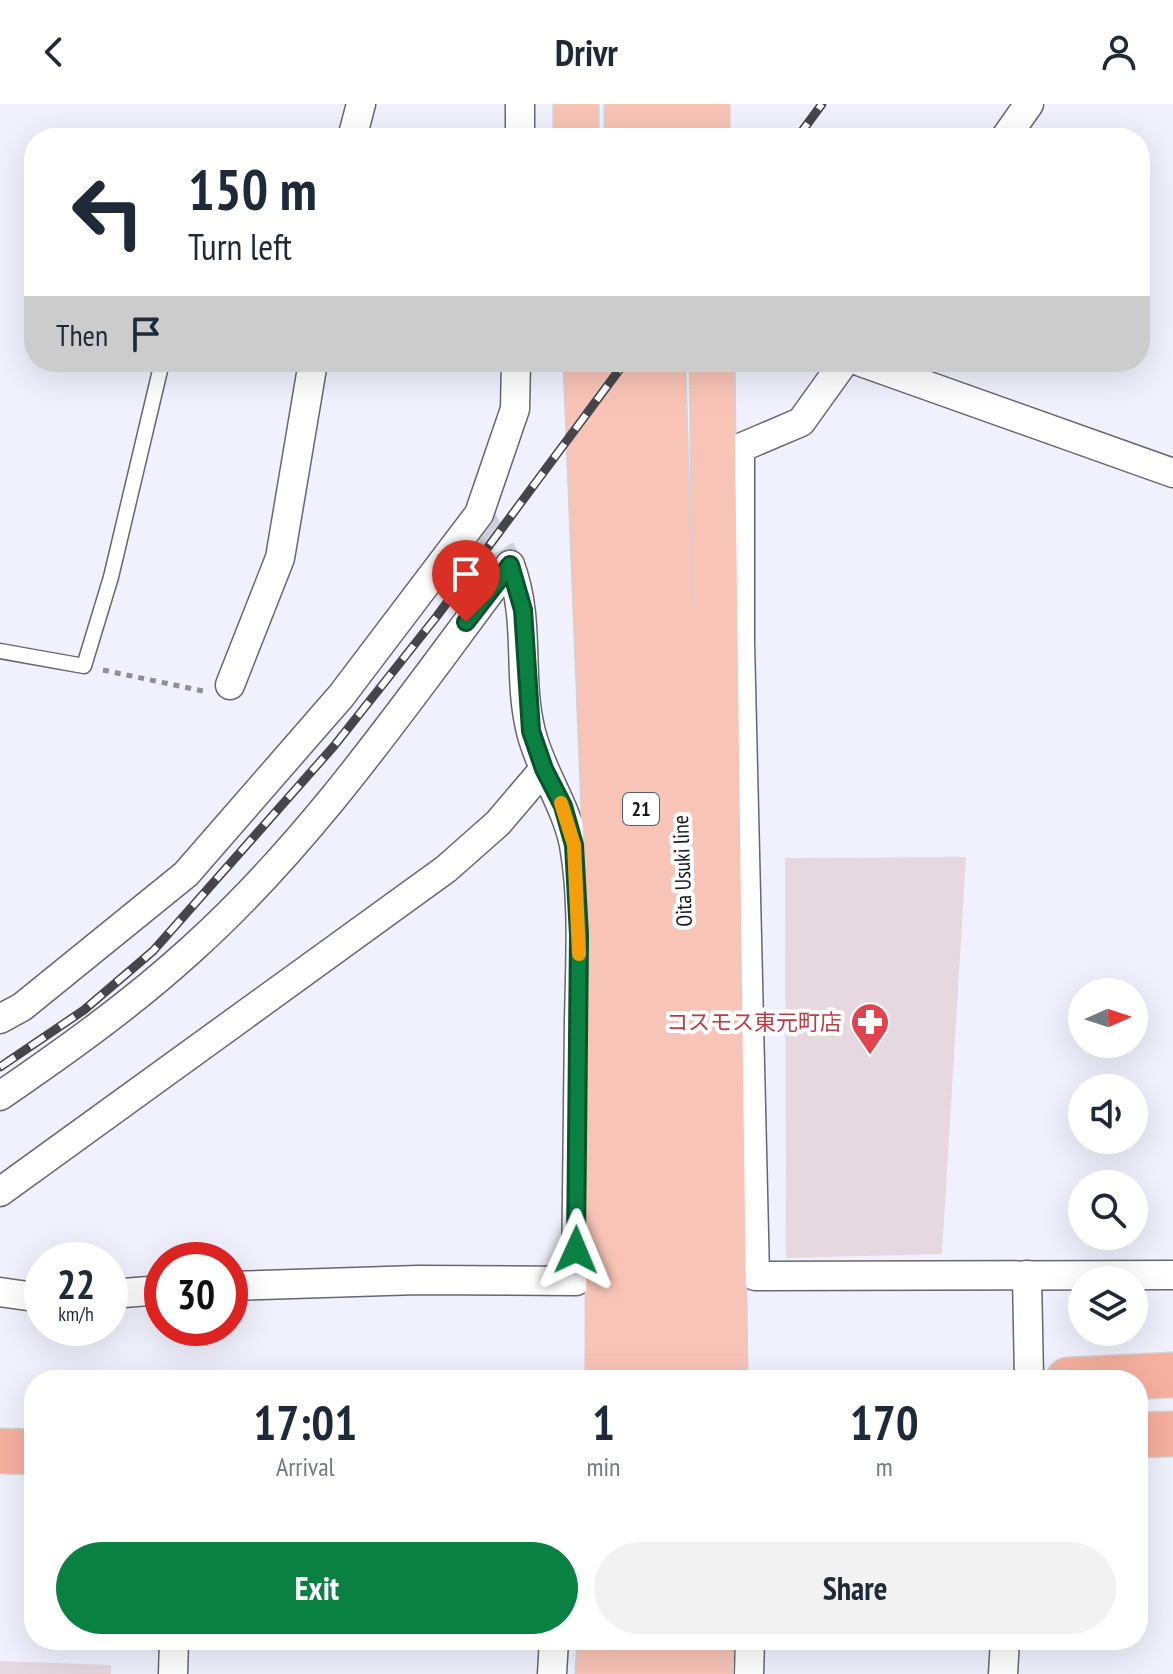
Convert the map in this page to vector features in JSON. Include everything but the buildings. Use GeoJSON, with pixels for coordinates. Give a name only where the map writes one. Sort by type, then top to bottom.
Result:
{"type":"FeatureCollection","features":[{"type":"Feature","properties":{"kind":"highway"},"geometry":{"type":"LineString","coordinates":[[1148,1376],[1173,1375]]}},
{"type":"Feature","properties":{"kind":"highway"},"geometry":{"type":"LineString","coordinates":[[0,1422],[24,1421]]}},
{"type":"Feature","properties":{"kind":"highway"},"geometry":{"type":"LineString","coordinates":[[1148,1435],[1173,1434]]}},
{"type":"Feature","properties":{"kind":"highway"},"geometry":{"type":"LineString","coordinates":[[0,1451],[24,1452]]}},
{"type":"Feature","properties":{"kind":"main road"},"geometry":{"type":"LineString","coordinates":[[576,104],[576,128]]}},
{"type":"Feature","properties":{"kind":"main road"},"geometry":{"type":"LineString","coordinates":[[627,104],[627,128]]}},
{"type":"Feature","properties":{"kind":"main road"},"geometry":{"type":"LineString","coordinates":[[667,128],[668,104]]}},
{"type":"Feature","properties":{"kind":"main road"},"geometry":{"type":"LineString","coordinates":[[707,104],[707,128]]}},
{"type":"Feature","properties":{"kind":"main road"},"geometry":{"type":"LineString","coordinates":[[586,372],[609,934],[608,1370]]}},
{"type":"Feature","properties":{"kind":"main road","name":"Oita Usuki line"},"geometry":{"type":"LineString","coordinates":[[625,372],[627,507],[645,900],[645,1370]]}},
{"type":"Feature","properties":{"kind":"main road","name":"Oita Usuki line"},"geometry":{"type":"LineString","coordinates":[[663,372],[684,899],[690,1255],[685,1370]]}},
{"type":"Feature","properties":{"kind":"main road"},"geometry":{"type":"LineString","coordinates":[[713,372],[729,622],[725,1370]]}},
{"type":"Feature","properties":{"kind":"main road"},"geometry":{"type":"LineString","coordinates":[[598,1674],[599,1650]]}},
{"type":"Feature","properties":{"kind":"main road"},"geometry":{"type":"LineString","coordinates":[[634,1674],[635,1650]]}},
{"type":"Feature","properties":{"kind":"main road"},"geometry":{"type":"LineString","coordinates":[[675,1674],[676,1650]]}},
{"type":"Feature","properties":{"kind":"main road"},"geometry":{"type":"LineString","coordinates":[[710,1674],[711,1650]]}},
{"type":"Feature","properties":{"kind":"street"},"geometry":{"type":"LineString","coordinates":[[355,128],[361,104]]}},
{"type":"Feature","properties":{"kind":"street"},"geometry":{"type":"LineString","coordinates":[[520,104],[520,128]]}},
{"type":"Feature","properties":{"kind":"street"},"geometry":{"type":"LineString","coordinates":[[1012,128],[1029,104]]}},
{"type":"Feature","properties":{"kind":"street"},"geometry":{"type":"LineString","coordinates":[[230,685],[280,558],[311,372]]}},
{"type":"Feature","properties":{"kind":"street"},"geometry":{"type":"LineString","coordinates":[[0,1019],[22,1007],[186,874],[341,696],[479,514],[515,409],[516,372]]}},
{"type":"Feature","properties":{"kind":"street"},"geometry":{"type":"LineString","coordinates":[[837,372],[801,422],[740,448],[729,622],[755,1276],[1173,1275]]}},
{"type":"Feature","properties":{"kind":"street"},"geometry":{"type":"LineString","coordinates":[[889,372],[1173,473]]}},
{"type":"Feature","properties":{"kind":"street"},"geometry":{"type":"LineString","coordinates":[[0,1096],[122,1009],[194,948],[251,891],[364,756],[510,565],[523,610],[531,731],[544,769],[563,806],[574,845],[579,903],[576,1281],[388,1281],[248,1285]]}},
{"type":"Feature","properties":{"kind":"street"},"geometry":{"type":"LineString","coordinates":[[0,1192],[446,869],[498,823],[544,769]]}},
{"type":"Feature","properties":{"kind":"street"},"geometry":{"type":"LineString","coordinates":[[1027,1275],[1029,1370]]}},
{"type":"Feature","properties":{"kind":"street"},"geometry":{"type":"LineString","coordinates":[[0,1292],[24,1295]]}},
{"type":"Feature","properties":{"kind":"street"},"geometry":{"type":"LineString","coordinates":[[173,1674],[174,1650]]}},
{"type":"Feature","properties":{"kind":"street"},"geometry":{"type":"LineString","coordinates":[[552,1674],[553,1650]]}},
{"type":"Feature","properties":{"kind":"street"},"geometry":{"type":"LineString","coordinates":[[749,1674],[750,1650]]}},
{"type":"Feature","properties":{"kind":"street"},"geometry":{"type":"LineString","coordinates":[[1003,1674],[1004,1650]]}},
{"type":"Feature","properties":{"kind":"lane"},"geometry":{"type":"LineString","coordinates":[[0,651],[84,666],[111,577],[160,372]]}},
{"type":"Feature","properties":{"kind":"path"},"geometry":{"type":"LineString","coordinates":[[84,666],[211,693],[230,685]]}},
{"type":"Feature","properties":{"kind":"tunnel"},"geometry":{"type":"LineString","coordinates":[[479,514],[510,565]]}},
{"type":"Feature","properties":{"kind":"railway"},"geometry":{"type":"LineString","coordinates":[[804,128],[822,104]]}},
{"type":"Feature","properties":{"kind":"railway"},"geometry":{"type":"LineString","coordinates":[[0,1067],[84,1010],[153,951],[334,746],[437,616],[618,372]]}},
{"type":"Feature","properties":{"kind":"slow traffic"},"geometry":{"type":"LineString","coordinates":[[561,803],[574,845],[579,954]]}},
{"type":"Feature","properties":{"kind":"place","name":"コスモス東元町店"},"geometry":{"type":"Point","coordinates":[870,1056]}},
{"type":"Feature","properties":{"kind":"route"},"geometry":{"type":"LineString","coordinates":[[466,622],[510,565],[523,610],[531,731],[544,769],[563,806],[574,845],[579,903],[576,1250]]}}]}
